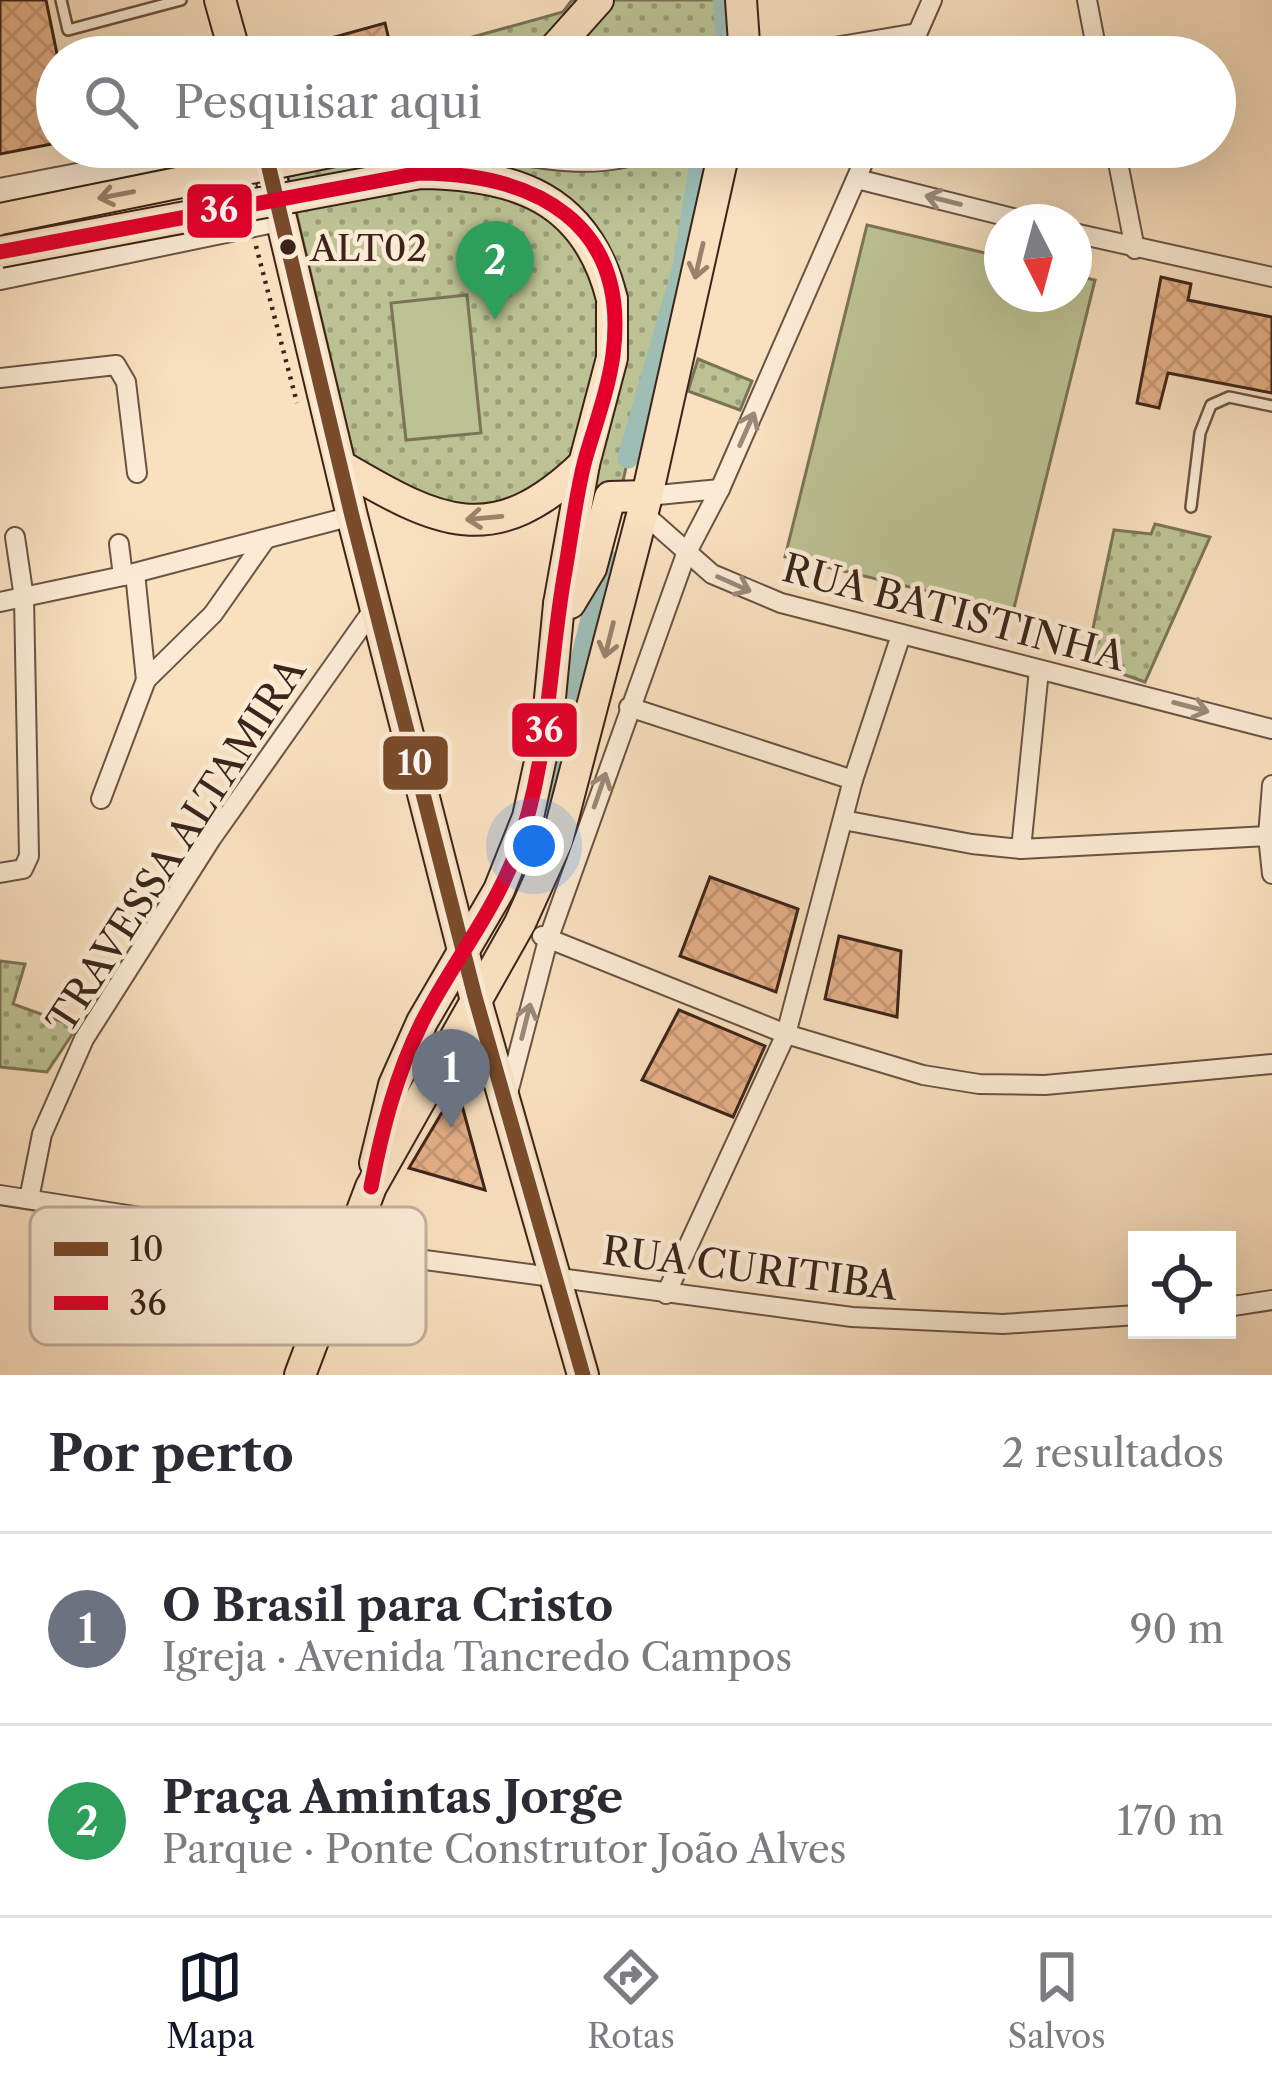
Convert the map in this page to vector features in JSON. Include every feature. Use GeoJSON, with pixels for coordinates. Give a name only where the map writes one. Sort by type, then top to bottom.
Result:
{"type":"FeatureCollection","features":[{"type":"Feature","properties":{"kind":"main road"},"geometry":{"type":"LineString","coordinates":[[220,0],[230,36]]}},
{"type":"Feature","properties":{"kind":"main road"},"geometry":{"type":"LineString","coordinates":[[566,36],[598,0]]}},
{"type":"Feature","properties":{"kind":"main road"},"geometry":{"type":"LineString","coordinates":[[741,0],[744,36]]}},
{"type":"Feature","properties":{"kind":"main road"},"geometry":{"type":"LineString","coordinates":[[0,219],[251,168]]}},
{"type":"Feature","properties":{"kind":"main road"},"geometry":{"type":"LineString","coordinates":[[270,168],[352,516],[475,997],[583,1375]]}},
{"type":"Feature","properties":{"kind":"main road"},"geometry":{"type":"LineString","coordinates":[[371,1187],[520,923],[557,841],[645,504],[720,168]]}},
{"type":"Feature","properties":{"kind":"main road"},"geometry":{"type":"LineString","coordinates":[[0,252],[420,173],[461,173],[504,182],[559,208],[589,240],[605,270],[612,299],[613,358],[584,464],[559,604],[547,729],[528,817],[499,890],[422,1022],[394,1085],[364,1207]]}},
{"type":"Feature","properties":{"kind":"main road"},"geometry":{"type":"LineString","coordinates":[[341,466],[428,512],[454,520],[484,520],[526,509],[553,494],[584,464]]}},
{"type":"Feature","properties":{"kind":"main road"},"geometry":{"type":"LineString","coordinates":[[559,604],[570,603],[584,583],[610,497],[645,504]]}},
{"type":"Feature","properties":{"kind":"main road"},"geometry":{"type":"LineString","coordinates":[[300,1375],[312,1345]]}},
{"type":"Feature","properties":{"kind":"street"},"geometry":{"type":"LineString","coordinates":[[916,36],[932,0]]}},
{"type":"Feature","properties":{"kind":"street"},"geometry":{"type":"LineString","coordinates":[[1087,0],[1094,36]]}},
{"type":"Feature","properties":{"kind":"street"},"geometry":{"type":"LineString","coordinates":[[899,36],[917,33]]}},
{"type":"Feature","properties":{"kind":"street"},"geometry":{"type":"LineString","coordinates":[[0,191],[119,168]]}},
{"type":"Feature","properties":{"kind":"street"},"geometry":{"type":"LineString","coordinates":[[506,1102],[548,940],[686,554],[720,489],[861,168]]}},
{"type":"Feature","properties":{"kind":"street"},"geometry":{"type":"LineString","coordinates":[[1119,168],[1135,249]]}},
{"type":"Feature","properties":{"kind":"street"},"geometry":{"type":"LineString","coordinates":[[857,179],[984,211]]}},
{"type":"Feature","properties":{"kind":"street"},"geometry":{"type":"LineString","coordinates":[[0,277],[283,218]]}},
{"type":"Feature","properties":{"kind":"street"},"geometry":{"type":"LineString","coordinates":[[1092,238],[1272,278]]}},
{"type":"Feature","properties":{"kind":"street"},"geometry":{"type":"LineString","coordinates":[[0,378],[116,365],[126,382],[137,473]]}},
{"type":"Feature","properties":{"kind":"street"},"geometry":{"type":"LineString","coordinates":[[645,504],[720,489]]}},
{"type":"Feature","properties":{"kind":"street","name":"RUA BATISTINHA"},"geometry":{"type":"LineString","coordinates":[[645,504],[686,554],[712,574],[765,597],[1272,729]]}},
{"type":"Feature","properties":{"kind":"street"},"geometry":{"type":"LineString","coordinates":[[0,602],[352,516]]}},
{"type":"Feature","properties":{"kind":"street"},"geometry":{"type":"LineString","coordinates":[[0,873],[23,869],[29,861],[24,598],[15,537]]}},
{"type":"Feature","properties":{"kind":"street"},"geometry":{"type":"LineString","coordinates":[[100,799],[146,680],[213,614],[266,540]]}},
{"type":"Feature","properties":{"kind":"street"},"geometry":{"type":"LineString","coordinates":[[119,544],[129,574],[146,680]]}},
{"type":"Feature","properties":{"kind":"street","name":"TRAVESSA ALTAMIRA"},"geometry":{"type":"LineString","coordinates":[[29,1198],[42,1134],[84,1039],[211,838],[376,605]]}},
{"type":"Feature","properties":{"kind":"street"},"geometry":{"type":"LineString","coordinates":[[666,1294],[785,1034],[853,780],[901,635]]}},
{"type":"Feature","properties":{"kind":"street"},"geometry":{"type":"LineString","coordinates":[[1021,848],[1039,670]]}},
{"type":"Feature","properties":{"kind":"street"},"geometry":{"type":"LineString","coordinates":[[629,706],[853,780]]}},
{"type":"Feature","properties":{"kind":"street"},"geometry":{"type":"LineString","coordinates":[[1272,785],[1268,836],[1272,874]]}},
{"type":"Feature","properties":{"kind":"street"},"geometry":{"type":"LineString","coordinates":[[843,820],[972,844],[1021,848],[1268,836]]}},
{"type":"Feature","properties":{"kind":"street"},"geometry":{"type":"LineString","coordinates":[[520,923],[548,940],[785,1034],[923,1075],[980,1084],[1046,1085],[1272,1064]]}},
{"type":"Feature","properties":{"kind":"street","name":"RUA CURITIBA"},"geometry":{"type":"LineString","coordinates":[[0,1195],[85,1207]]}},
{"type":"Feature","properties":{"kind":"street","name":"RUA CURITIBA"},"geometry":{"type":"LineString","coordinates":[[426,1260],[666,1294],[938,1324],[1051,1323],[1128,1316]]}},
{"type":"Feature","properties":{"kind":"street"},"geometry":{"type":"LineString","coordinates":[[1236,1306],[1272,1300]]}},
{"type":"Feature","properties":{"kind":"lane"},"geometry":{"type":"LineString","coordinates":[[61,0],[68,29],[182,0]]}},
{"type":"Feature","properties":{"kind":"lane"},"geometry":{"type":"LineString","coordinates":[[1191,507],[1200,433],[1211,405],[1229,398],[1272,406]]}},
{"type":"Feature","properties":{"kind":"path"},"geometry":{"type":"LineString","coordinates":[[251,224],[297,405]]}},
{"type":"Feature","properties":{"kind":"green space"},"geometry":{"type":"Polygon","coordinates":[[[572,0],[721,0],[725,36],[476,36],[563,12],[572,0]]]}},
{"type":"Feature","properties":{"kind":"green space"},"geometry":{"type":"Polygon","coordinates":[[[286,168],[700,168],[682,271],[616,514],[587,505],[593,470],[511,504],[439,508],[354,458],[286,168]]]}},
{"type":"Feature","properties":{"kind":"green space"},"geometry":{"type":"Polygon","coordinates":[[[867,225],[984,253],[984,312],[1087,312],[1013,612],[785,557],[867,225]]]}},
{"type":"Feature","properties":{"kind":"green space"},"geometry":{"type":"Polygon","coordinates":[[[467,295],[481,433],[406,440],[391,303],[467,295]]]}},
{"type":"Feature","properties":{"kind":"green space"},"geometry":{"type":"Polygon","coordinates":[[[698,359],[752,381],[740,410],[688,391],[698,359]]]}},
{"type":"Feature","properties":{"kind":"green space"},"geometry":{"type":"Polygon","coordinates":[[[1155,524],[1210,537],[1145,682],[1086,661],[1114,530],[1151,534],[1155,524]]]}},
{"type":"Feature","properties":{"kind":"green space"},"geometry":{"type":"Polygon","coordinates":[[[0,961],[25,964],[13,1004],[77,1027],[47,1072],[0,1067],[0,961]]]}},
{"type":"Feature","properties":{"kind":"building"},"geometry":{"type":"Polygon","coordinates":[[[0,0],[46,0],[53,36],[36,36],[36,147],[0,154],[0,0]]]}},
{"type":"Feature","properties":{"kind":"building"},"geometry":{"type":"Polygon","coordinates":[[[385,23],[388,36],[338,36],[385,23]]]}},
{"type":"Feature","properties":{"kind":"building"},"geometry":{"type":"Polygon","coordinates":[[[1161,277],[1191,284],[1188,300],[1272,317],[1272,393],[1168,373],[1159,408],[1137,403],[1161,277]]]}},
{"type":"Feature","properties":{"kind":"building"},"geometry":{"type":"Polygon","coordinates":[[[710,877],[798,909],[776,992],[680,956],[710,877]]]}},
{"type":"Feature","properties":{"kind":"building"},"geometry":{"type":"Polygon","coordinates":[[[839,936],[901,951],[897,1017],[825,999],[839,936]]]}},
{"type":"Feature","properties":{"kind":"building"},"geometry":{"type":"Polygon","coordinates":[[[679,1010],[765,1046],[733,1117],[642,1080],[679,1010]]]}},
{"type":"Feature","properties":{"kind":"building"},"geometry":{"type":"Polygon","coordinates":[[[457,1087],[485,1190],[409,1168],[457,1087]]]}},
{"type":"Feature","properties":{"kind":"waterway"},"geometry":{"type":"LineString","coordinates":[[723,0],[726,36]]}},
{"type":"Feature","properties":{"kind":"waterway"},"geometry":{"type":"LineString","coordinates":[[628,458],[682,271],[699,168]]}},
{"type":"Feature","properties":{"kind":"waterway"},"geometry":{"type":"LineString","coordinates":[[546,801],[606,558]]}},
{"type":"Feature","properties":{"kind":"transit line","name":"10"},"geometry":{"type":"LineString","coordinates":[[269,168],[475,997],[583,1375]]}},
{"type":"Feature","properties":{"kind":"transit line","name":"36"},"geometry":{"type":"LineString","coordinates":[[0,252],[420,173],[501,183],[536,196],[566,214],[590,239],[606,271],[614,309],[613,355],[578,489],[535,786],[515,855],[495,898],[413,1042],[391,1103],[371,1187]]}},
{"type":"Feature","properties":{"kind":"place","name":"ALT02"},"geometry":{"type":"Point","coordinates":[288,247]}},
{"type":"Feature","properties":{"kind":"place","name":"Praça Amintas Jorge"},"geometry":{"type":"Point","coordinates":[495,320]}},
{"type":"Feature","properties":{"kind":"place","name":"O Brasil para Cristo"},"geometry":{"type":"Point","coordinates":[451,1128]}}]}
